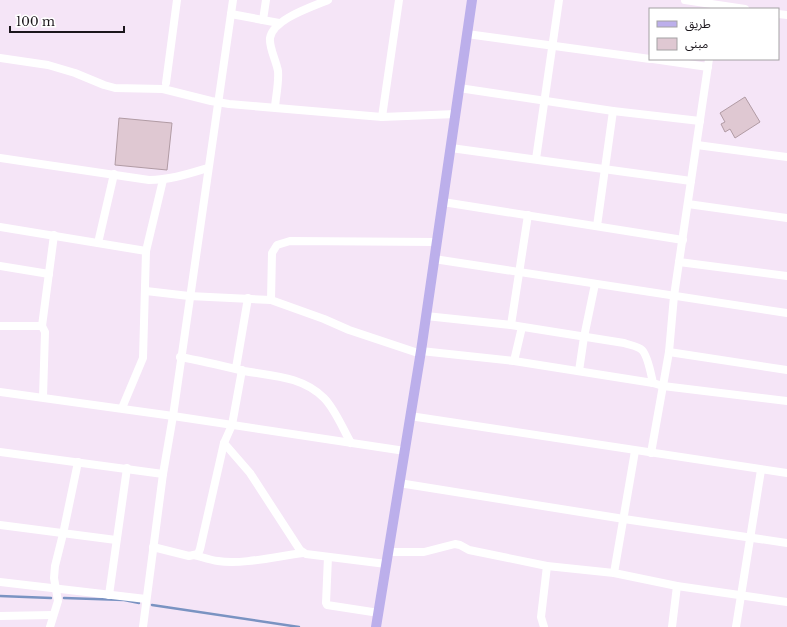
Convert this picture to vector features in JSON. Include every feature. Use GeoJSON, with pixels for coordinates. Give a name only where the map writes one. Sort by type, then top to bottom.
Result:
{"type":"FeatureCollection","features":[{"type":"Feature","properties":{"kind":"main road"},"geometry":{"type":"LineString","coordinates":[[376,627],[421,353],[472,0]]}},
{"type":"Feature","properties":{"kind":"street"},"geometry":{"type":"LineString","coordinates":[[166,83],[177,0]]}},
{"type":"Feature","properties":{"kind":"street"},"geometry":{"type":"LineString","coordinates":[[143,627],[163,474],[173,416],[180,357],[233,0]]}},
{"type":"Feature","properties":{"kind":"street"},"geometry":{"type":"LineString","coordinates":[[263,20],[266,0]]}},
{"type":"Feature","properties":{"kind":"street"},"geometry":{"type":"LineString","coordinates":[[275,108],[278,80],[270,38],[272,33],[279,23],[328,0]]}},
{"type":"Feature","properties":{"kind":"street"},"geometry":{"type":"LineString","coordinates":[[382,117],[399,0]]}},
{"type":"Feature","properties":{"kind":"street"},"geometry":{"type":"LineString","coordinates":[[536,159],[554,45],[559,0]]}},
{"type":"Feature","properties":{"kind":"street"},"geometry":{"type":"LineString","coordinates":[[685,0],[717,7],[731,8]]}},
{"type":"Feature","properties":{"kind":"street"},"geometry":{"type":"LineString","coordinates":[[231,14],[279,23]]}},
{"type":"Feature","properties":{"kind":"street"},"geometry":{"type":"LineString","coordinates":[[467,34],[649,59]]}},
{"type":"Feature","properties":{"kind":"street"},"geometry":{"type":"LineString","coordinates":[[0,58],[26,60],[48,65],[115,88],[163,89],[218,102],[382,117],[456,114]]}},
{"type":"Feature","properties":{"kind":"street"},"geometry":{"type":"LineString","coordinates":[[651,453],[663,386],[674,296],[709,63],[666,60]]}},
{"type":"Feature","properties":{"kind":"street"},"geometry":{"type":"LineString","coordinates":[[459,88],[613,111],[700,121]]}},
{"type":"Feature","properties":{"kind":"street"},"geometry":{"type":"LineString","coordinates":[[597,226],[613,111]]}},
{"type":"Feature","properties":{"kind":"street"},"geometry":{"type":"LineString","coordinates":[[697,145],[787,157]]}},
{"type":"Feature","properties":{"kind":"street"},"geometry":{"type":"LineString","coordinates":[[451,148],[691,181]]}},
{"type":"Feature","properties":{"kind":"street"},"geometry":{"type":"LineString","coordinates":[[0,158],[149,180],[163,180],[208,168]]}},
{"type":"Feature","properties":{"kind":"street"},"geometry":{"type":"LineString","coordinates":[[98,244],[114,174]]}},
{"type":"Feature","properties":{"kind":"street"},"geometry":{"type":"LineString","coordinates":[[122,408],[143,358],[146,252],[163,180]]}},
{"type":"Feature","properties":{"kind":"street"},"geometry":{"type":"LineString","coordinates":[[443,202],[683,240]]}},
{"type":"Feature","properties":{"kind":"street"},"geometry":{"type":"LineString","coordinates":[[688,204],[787,218]]}},
{"type":"Feature","properties":{"kind":"street"},"geometry":{"type":"LineString","coordinates":[[511,325],[528,215]]}},
{"type":"Feature","properties":{"kind":"street"},"geometry":{"type":"LineString","coordinates":[[0,227],[54,235],[146,252]]}},
{"type":"Feature","properties":{"kind":"street"},"geometry":{"type":"LineString","coordinates":[[44,397],[45,332],[42,326],[54,235]]}},
{"type":"Feature","properties":{"kind":"street"},"geometry":{"type":"LineString","coordinates":[[271,300],[272,253],[277,245],[290,241],[437,242]]}},
{"type":"Feature","properties":{"kind":"street"},"geometry":{"type":"LineString","coordinates":[[434,259],[787,313]]}},
{"type":"Feature","properties":{"kind":"street"},"geometry":{"type":"LineString","coordinates":[[679,262],[787,276]]}},
{"type":"Feature","properties":{"kind":"street"},"geometry":{"type":"LineString","coordinates":[[0,266],[49,274]]}},
{"type":"Feature","properties":{"kind":"street"},"geometry":{"type":"LineString","coordinates":[[579,371],[584,337],[595,284]]}},
{"type":"Feature","properties":{"kind":"street"},"geometry":{"type":"LineString","coordinates":[[146,291],[189,296],[271,300],[324,318],[349,330],[421,353],[514,361],[653,383],[663,386],[787,401]]}},
{"type":"Feature","properties":{"kind":"street"},"geometry":{"type":"LineString","coordinates":[[194,555],[198,554],[200,549],[224,443],[232,425],[248,298]]}},
{"type":"Feature","properties":{"kind":"street"},"geometry":{"type":"LineString","coordinates":[[426,316],[511,325],[624,343],[638,347],[642,350],[645,356],[653,383]]}},
{"type":"Feature","properties":{"kind":"street"},"geometry":{"type":"LineString","coordinates":[[0,326],[42,326]]}},
{"type":"Feature","properties":{"kind":"street"},"geometry":{"type":"LineString","coordinates":[[514,361],[522,327]]}},
{"type":"Feature","properties":{"kind":"street"},"geometry":{"type":"LineString","coordinates":[[668,352],[787,370]]}},
{"type":"Feature","properties":{"kind":"street"},"geometry":{"type":"LineString","coordinates":[[180,357],[296,380],[312,388],[326,401],[351,443]]}},
{"type":"Feature","properties":{"kind":"street"},"geometry":{"type":"LineString","coordinates":[[0,393],[44,397],[122,408],[405,452]]}},
{"type":"Feature","properties":{"kind":"street"},"geometry":{"type":"LineString","coordinates":[[410,416],[787,473]]}},
{"type":"Feature","properties":{"kind":"street"},"geometry":{"type":"LineString","coordinates":[[224,443],[250,473],[303,553]]}},
{"type":"Feature","properties":{"kind":"street"},"geometry":{"type":"LineString","coordinates":[[614,574],[635,451]]}},
{"type":"Feature","properties":{"kind":"street"},"geometry":{"type":"LineString","coordinates":[[0,452],[163,474]]}},
{"type":"Feature","properties":{"kind":"street"},"geometry":{"type":"LineString","coordinates":[[50,627],[58,601],[54,578],[55,566],[78,462]]}},
{"type":"Feature","properties":{"kind":"street"},"geometry":{"type":"LineString","coordinates":[[108,595],[127,468]]}},
{"type":"Feature","properties":{"kind":"street"},"geometry":{"type":"LineString","coordinates":[[736,627],[761,470]]}},
{"type":"Feature","properties":{"kind":"street"},"geometry":{"type":"LineString","coordinates":[[399,483],[787,543]]}},
{"type":"Feature","properties":{"kind":"street"},"geometry":{"type":"LineString","coordinates":[[0,525],[116,540]]}},
{"type":"Feature","properties":{"kind":"street"},"geometry":{"type":"LineString","coordinates":[[388,552],[424,552],[455,544],[469,550],[547,566],[614,574],[677,586],[787,602]]}},
{"type":"Feature","properties":{"kind":"street"},"geometry":{"type":"LineString","coordinates":[[153,547],[189,556],[194,555],[228,562],[303,553],[386,564]]}},
{"type":"Feature","properties":{"kind":"street"},"geometry":{"type":"LineString","coordinates":[[328,557],[327,605],[379,614]]}},
{"type":"Feature","properties":{"kind":"street"},"geometry":{"type":"LineString","coordinates":[[544,627],[541,618],[547,566]]}},
{"type":"Feature","properties":{"kind":"street"},"geometry":{"type":"LineString","coordinates":[[0,582],[146,599]]}},
{"type":"Feature","properties":{"kind":"street"},"geometry":{"type":"LineString","coordinates":[[672,627],[677,586]]}},
{"type":"Feature","properties":{"kind":"street"},"geometry":{"type":"LineString","coordinates":[[0,616],[54,615]]}},
{"type":"Feature","properties":{"kind":"building"},"geometry":{"type":"Polygon","coordinates":[[[745,97],[760,122],[735,138],[730,129],[725,132],[721,124],[725,122],[720,113],[745,97]]]}},
{"type":"Feature","properties":{"kind":"building"},"geometry":{"type":"Polygon","coordinates":[[[119,118],[172,123],[167,170],[115,165],[119,118]]]}},
{"type":"Feature","properties":{"kind":"waterway"},"geometry":{"type":"LineString","coordinates":[[0,596],[51,598]]}},
{"type":"Feature","properties":{"kind":"waterway"},"geometry":{"type":"LineString","coordinates":[[64,598],[124,600],[139,603]]}},
{"type":"Feature","properties":{"kind":"waterway"},"geometry":{"type":"LineString","coordinates":[[152,605],[299,627]]}}]}
